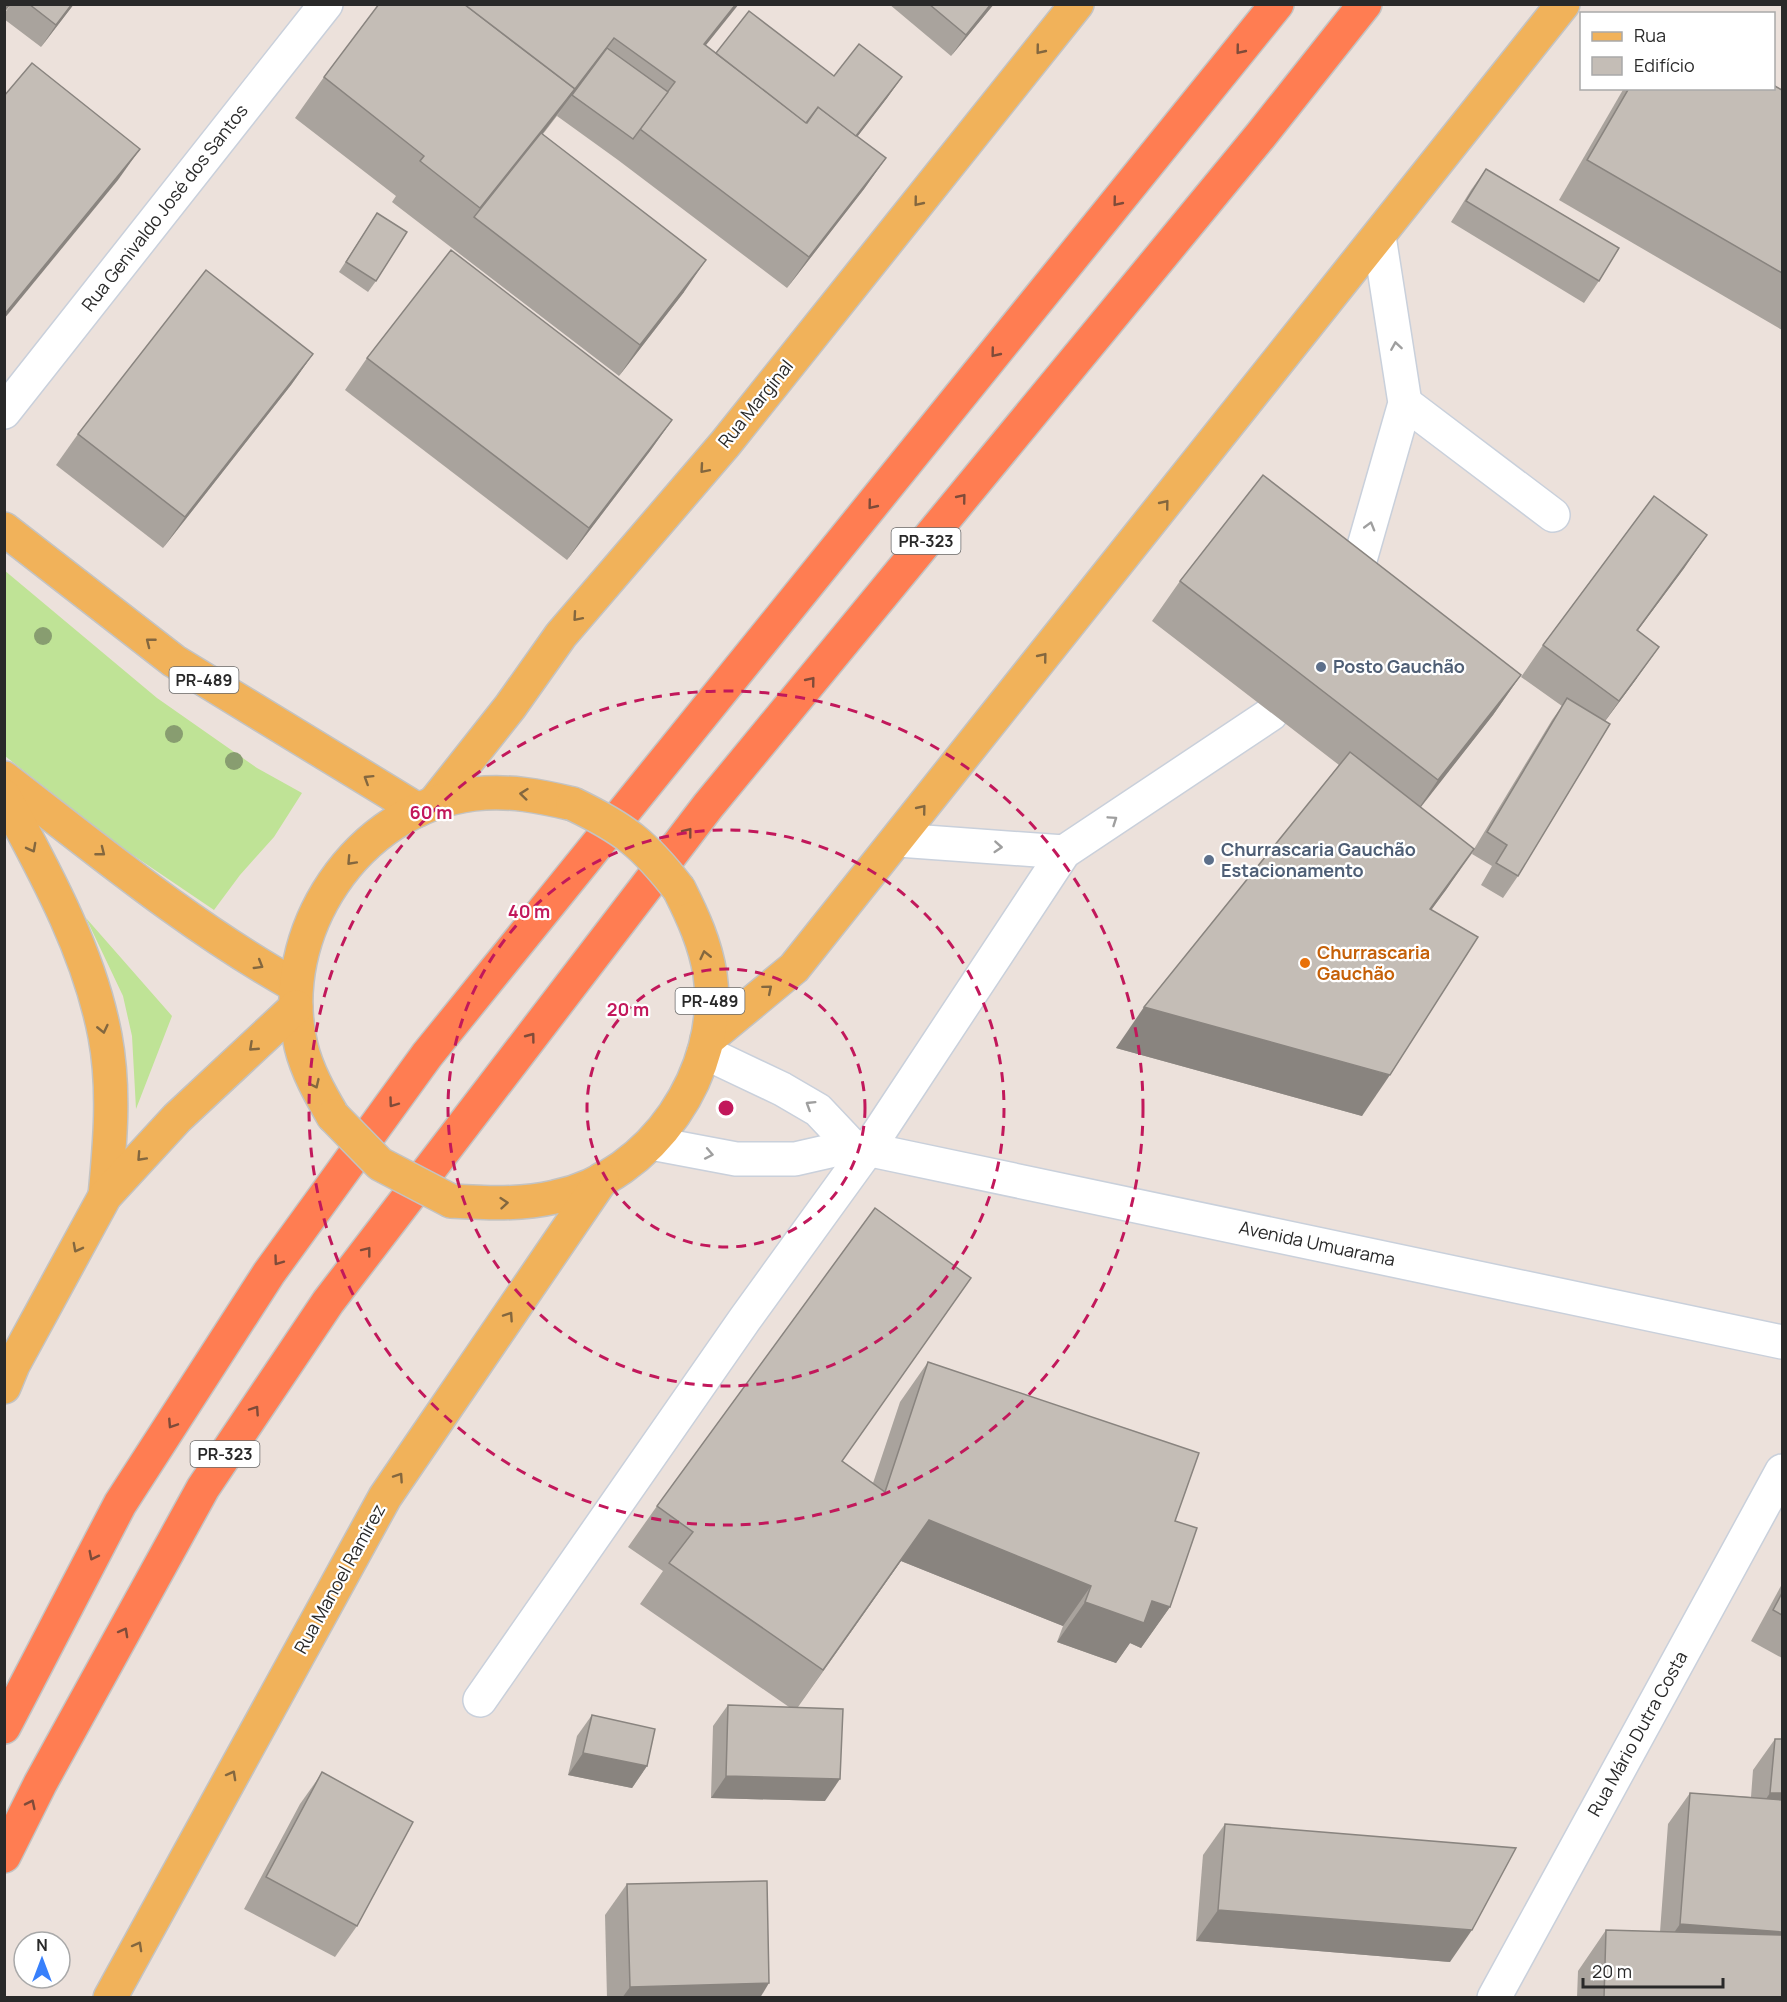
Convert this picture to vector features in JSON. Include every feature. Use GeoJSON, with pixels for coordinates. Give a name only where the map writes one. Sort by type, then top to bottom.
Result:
{"type":"FeatureCollection","features":[{"type":"Feature","properties":{"kind":"highway","name":"PR-323"},"geometry":{"type":"LineString","coordinates":[[4,1728],[120,1504],[269,1273],[427,1056],[1277,4]]}},
{"type":"Feature","properties":{"kind":"highway","name":"PR-323"},"geometry":{"type":"LineString","coordinates":[[4,1856],[40,1784],[203,1488],[328,1302],[708,806],[1261,135],[1365,4]]}},
{"type":"Feature","properties":{"kind":"main road","name":"Rua Marginal"},"geometry":{"type":"LineString","coordinates":[[426,806],[510,707],[561,635],[725,444],[1077,4]]}},
{"type":"Feature","properties":{"kind":"main road"},"geometry":{"type":"LineString","coordinates":[[705,1046],[794,968],[1563,4]]}},
{"type":"Feature","properties":{"kind":"main road","name":"PR-489"},"geometry":{"type":"LineString","coordinates":[[4,529],[174,661],[426,806]]}},
{"type":"Feature","properties":{"kind":"main road"},"geometry":{"type":"LineString","coordinates":[[4,778],[183,914],[256,964],[296,997],[177,1118],[105,1196],[4,1387]]}},
{"type":"Feature","properties":{"kind":"main road","name":"PR-489"},"geometry":{"type":"LineString","coordinates":[[524,792],[573,804],[624,831],[651,853],[680,889],[700,931],[710,975],[711,1008],[705,1046],[693,1083],[677,1112],[651,1143],[628,1163],[602,1179],[557,1197],[498,1204],[451,1201],[380,1164],[333,1116],[314,1082],[301,1046],[296,997],[307,931],[332,881],[370,839],[426,806],[473,794],[524,792]]}},
{"type":"Feature","properties":{"kind":"main road"},"geometry":{"type":"LineString","coordinates":[[4,796],[62,909],[96,998],[106,1038],[111,1086],[105,1196]]}},
{"type":"Feature","properties":{"kind":"main road","name":"Rua Manoel Ramirez"},"geometry":{"type":"LineString","coordinates":[[110,1998],[385,1497],[602,1179]]}},
{"type":"Feature","properties":{"kind":"street","name":"Rua Genivaldo José dos Santos"},"geometry":{"type":"LineString","coordinates":[[4,412],[326,4]]}},
{"type":"Feature","properties":{"kind":"street"},"geometry":{"type":"LineString","coordinates":[[1348,603],[1405,403],[1379,236]]}},
{"type":"Feature","properties":{"kind":"street"},"geometry":{"type":"LineString","coordinates":[[1405,403],[1553,515]]}},
{"type":"Feature","properties":{"kind":"street"},"geometry":{"type":"LineString","coordinates":[[480,1700],[745,1319],[860,1147],[1064,852],[1271,714]]}},
{"type":"Feature","properties":{"kind":"street"},"geometry":{"type":"LineString","coordinates":[[898,840],[1064,852]]}},
{"type":"Feature","properties":{"kind":"street"},"geometry":{"type":"LineString","coordinates":[[705,1046],[818,1110],[860,1147]]}},
{"type":"Feature","properties":{"kind":"street","name":"Avenida Umuarama"},"geometry":{"type":"LineString","coordinates":[[651,1143],[736,1159],[795,1159],[860,1147],[1782,1342]]}},
{"type":"Feature","properties":{"kind":"street","name":"Rua Mário Dutra Costa"},"geometry":{"type":"LineString","coordinates":[[1494,1998],[1782,1471]]}},
{"type":"Feature","properties":{"kind":"green space"},"geometry":{"type":"Polygon","coordinates":[[[4,570],[157,698],[257,768],[302,793],[274,837],[240,875],[214,910],[118,845],[5,756],[4,570]]]}},
{"type":"Feature","properties":{"kind":"green space"},"geometry":{"type":"Polygon","coordinates":[[[86,918],[172,1016],[136,1109],[132,1036],[123,996],[86,918]]]}},
{"type":"Feature","properties":{"kind":"building"},"geometry":{"type":"Polygon","coordinates":[[[29,4],[72,4],[56,25],[29,4]]]}},
{"type":"Feature","properties":{"kind":"building"},"geometry":{"type":"Polygon","coordinates":[[[379,4],[464,4],[575,89],[480,208],[420,161],[424,156],[324,77],[379,4]]]}},
{"type":"Feature","properties":{"kind":"building"},"geometry":{"type":"Polygon","coordinates":[[[464,4],[736,4],[704,44],[807,123],[818,107],[886,158],[809,257],[640,129],[675,82],[614,38],[575,89],[464,4]]]}},
{"type":"Feature","properties":{"kind":"building"},"geometry":{"type":"Polygon","coordinates":[[[929,4],[991,4],[966,35],[929,4]]]}},
{"type":"Feature","properties":{"kind":"building"},"geometry":{"type":"Polygon","coordinates":[[[749,11],[834,76],[859,44],[902,77],[856,136],[818,107],[806,123],[716,53],[749,11]]]}},
{"type":"Feature","properties":{"kind":"building"},"geometry":{"type":"Polygon","coordinates":[[[607,48],[668,92],[633,139],[572,95],[607,48]]]}},
{"type":"Feature","properties":{"kind":"building"},"geometry":{"type":"Polygon","coordinates":[[[32,63],[140,149],[4,315],[4,96],[32,63]]]}},
{"type":"Feature","properties":{"kind":"building"},"geometry":{"type":"Polygon","coordinates":[[[1775,86],[1782,90],[1782,273],[1587,160],[1628,90],[1775,90],[1775,86]]]}},
{"type":"Feature","properties":{"kind":"building"},"geometry":{"type":"Polygon","coordinates":[[[541,133],[706,260],[640,345],[474,217],[541,133]]]}},
{"type":"Feature","properties":{"kind":"building"},"geometry":{"type":"Polygon","coordinates":[[[1486,169],[1619,248],[1599,281],[1466,201],[1486,169]]]}},
{"type":"Feature","properties":{"kind":"building"},"geometry":{"type":"Polygon","coordinates":[[[377,213],[407,232],[376,281],[346,262],[377,213]]]}},
{"type":"Feature","properties":{"kind":"building"},"geometry":{"type":"Polygon","coordinates":[[[451,250],[672,420],[589,528],[367,358],[451,250]]]}},
{"type":"Feature","properties":{"kind":"building"},"geometry":{"type":"Polygon","coordinates":[[[206,270],[313,354],[185,517],[78,434],[206,270]]]}},
{"type":"Feature","properties":{"kind":"building","name":"Posto Gauchão"},"geometry":{"type":"Polygon","coordinates":[[[1263,475],[1521,675],[1438,780],[1180,581],[1263,475]]]}},
{"type":"Feature","properties":{"kind":"building"},"geometry":{"type":"Polygon","coordinates":[[[1654,496],[1707,535],[1637,630],[1659,647],[1619,701],[1543,645],[1654,496]]]}},
{"type":"Feature","properties":{"kind":"building"},"geometry":{"type":"Polygon","coordinates":[[[1567,698],[1610,724],[1518,876],[1496,863],[1507,845],[1487,832],[1567,698]]]}},
{"type":"Feature","properties":{"kind":"building","name":"Churrascaria Gauchão"},"geometry":{"type":"Polygon","coordinates":[[[1350,752],[1474,849],[1430,909],[1478,937],[1390,1075],[1144,1007],[1350,752]]]}},
{"type":"Feature","properties":{"kind":"building"},"geometry":{"type":"Polygon","coordinates":[[[875,1208],[971,1278],[842,1461],[885,1492],[928,1362],[1199,1453],[1175,1521],[1197,1528],[1170,1607],[1152,1601],[1144,1623],[1085,1602],[1091,1586],[929,1520],[823,1670],[669,1563],[693,1532],[657,1506],[875,1208]]]}},
{"type":"Feature","properties":{"kind":"building"},"geometry":{"type":"Polygon","coordinates":[[[1782,1593],[1782,1615],[1773,1610],[1782,1593]]]}},
{"type":"Feature","properties":{"kind":"building"},"geometry":{"type":"Polygon","coordinates":[[[728,1705],[843,1709],[840,1779],[726,1776],[728,1705]]]}},
{"type":"Feature","properties":{"kind":"building"},"geometry":{"type":"Polygon","coordinates":[[[592,1715],[655,1729],[647,1766],[583,1753],[592,1715]]]}},
{"type":"Feature","properties":{"kind":"building"},"geometry":{"type":"Polygon","coordinates":[[[1775,1739],[1782,1739],[1782,1793],[1770,1793],[1775,1739]]]}},
{"type":"Feature","properties":{"kind":"building"},"geometry":{"type":"Polygon","coordinates":[[[322,1772],[413,1822],[357,1926],[266,1877],[322,1772]]]}},
{"type":"Feature","properties":{"kind":"building"},"geometry":{"type":"Polygon","coordinates":[[[1690,1793],[1782,1800],[1782,1932],[1680,1924],[1690,1793]]]}},
{"type":"Feature","properties":{"kind":"building"},"geometry":{"type":"Polygon","coordinates":[[[1225,1824],[1516,1848],[1472,1930],[1218,1910],[1225,1824]]]}},
{"type":"Feature","properties":{"kind":"building"},"geometry":{"type":"Polygon","coordinates":[[[767,1881],[769,1983],[630,1987],[627,1884],[767,1881]]]}},
{"type":"Feature","properties":{"kind":"building"},"geometry":{"type":"Polygon","coordinates":[[[1606,1930],[1782,1935],[1782,1998],[1604,1998],[1606,1930]]]}},
{"type":"Feature","properties":{"kind":"place","name":"Posto Gauchão"},"geometry":{"type":"Point","coordinates":[1321,667]}},
{"type":"Feature","properties":{"kind":"place","name":"Churrascaria Gauchão Estacionamento"},"geometry":{"type":"Point","coordinates":[1209,860]}},
{"type":"Feature","properties":{"kind":"place","name":"Churrascaria Gauchão"},"geometry":{"type":"Point","coordinates":[1305,963]}}]}
